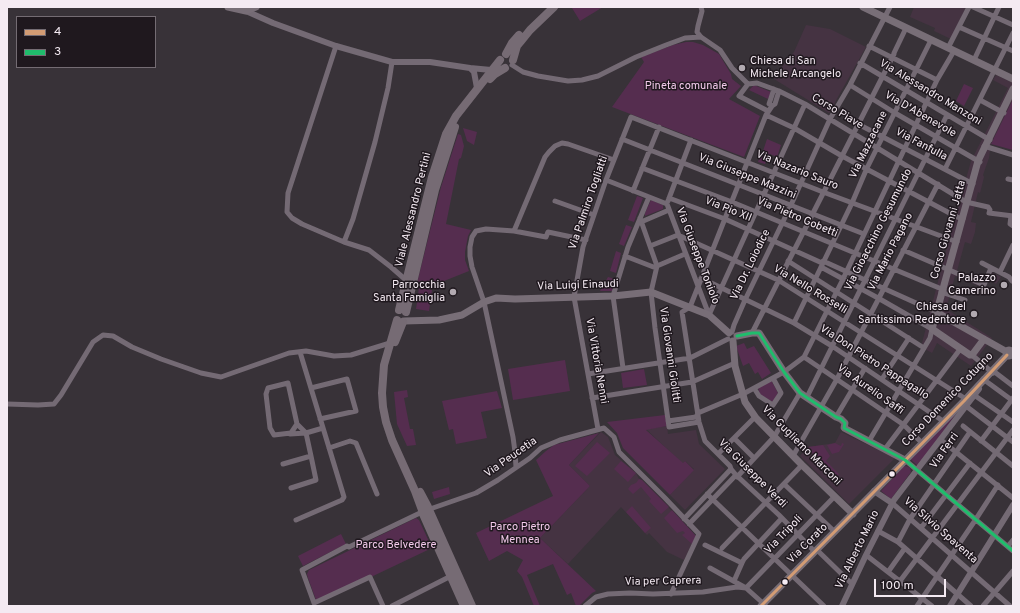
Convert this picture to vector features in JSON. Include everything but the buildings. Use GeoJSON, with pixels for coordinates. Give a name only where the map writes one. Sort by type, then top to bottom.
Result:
{"type":"FeatureCollection","features":[{"type":"Feature","properties":{"kind":"main road"},"geometry":{"type":"LineString","coordinates":[[228,7],[246,11],[256,7]]}},
{"type":"Feature","properties":{"kind":"main road","name":"Viale Alessandro Pertini"},"geometry":{"type":"LineString","coordinates":[[404,311],[407,281],[432,177],[446,134],[456,116],[491,70],[503,57],[512,43],[549,7]]}},
{"type":"Feature","properties":{"kind":"main road","name":"Viale Alessandro Pertini"},"geometry":{"type":"LineString","coordinates":[[404,311],[435,190],[453,132],[459,120],[482,88],[495,74],[510,64],[517,46],[530,30],[554,7]]}},
{"type":"Feature","properties":{"kind":"main road"},"geometry":{"type":"LineString","coordinates":[[864,7],[1013,79]]}},
{"type":"Feature","properties":{"kind":"main road"},"geometry":{"type":"LineString","coordinates":[[510,56],[510,64],[501,66],[503,57],[510,56]]}},
{"type":"Feature","properties":{"kind":"main road"},"geometry":{"type":"LineString","coordinates":[[1002,112],[1013,89]]}},
{"type":"Feature","properties":{"kind":"main road"},"geometry":{"type":"LineString","coordinates":[[1002,112],[1013,94]]}},
{"type":"Feature","properties":{"kind":"main road","name":"Corso Giovanni Jatta"},"geometry":{"type":"LineString","coordinates":[[932,329],[979,161],[1002,112]]}},
{"type":"Feature","properties":{"kind":"main road","name":"Via Luigi Einaudi"},"geometry":{"type":"LineString","coordinates":[[401,321],[439,320],[462,315],[484,302],[496,298],[515,299],[613,296],[651,292],[709,315],[732,336]]}},
{"type":"Feature","properties":{"kind":"main road"},"geometry":{"type":"LineString","coordinates":[[404,311],[421,320]]}},
{"type":"Feature","properties":{"kind":"main road","name":"Viale Alessandro Pertini"},"geometry":{"type":"LineString","coordinates":[[401,321],[396,314],[404,311]]}},
{"type":"Feature","properties":{"kind":"main road"},"geometry":{"type":"LineString","coordinates":[[937,312],[1010,353]]}},
{"type":"Feature","properties":{"kind":"main road","name":"Viale Alessandro Pertini"},"geometry":{"type":"LineString","coordinates":[[401,321],[390,343],[384,365],[382,393],[386,422],[398,455],[426,511]]}},
{"type":"Feature","properties":{"kind":"main road","name":"Viale Alessandro Pertini"},"geometry":{"type":"LineString","coordinates":[[401,321],[391,350],[386,382],[387,401],[390,421],[401,452],[424,501],[426,511]]}},
{"type":"Feature","properties":{"kind":"main road"},"geometry":{"type":"LineString","coordinates":[[932,329],[970,355],[972,355],[984,339]]}},
{"type":"Feature","properties":{"kind":"main road"},"geometry":{"type":"LineString","coordinates":[[732,336],[759,333],[784,372],[803,395],[836,417],[842,419],[845,423],[844,428],[905,460]]}},
{"type":"Feature","properties":{"kind":"main road","name":"Via Gugliemo Marconi"},"geometry":{"type":"LineString","coordinates":[[732,336],[735,363],[745,402],[755,417],[853,514]]}},
{"type":"Feature","properties":{"kind":"main road","name":"Corso Domenico Cotugno"},"geometry":{"type":"LineString","coordinates":[[872,494],[943,421],[966,403],[992,371],[1010,353]]}},
{"type":"Feature","properties":{"kind":"main road","name":"Via Corato"},"geometry":{"type":"LineString","coordinates":[[763,605],[872,494]]}},
{"type":"Feature","properties":{"kind":"main road"},"geometry":{"type":"LineString","coordinates":[[426,511],[464,606]]}},
{"type":"Feature","properties":{"kind":"main road"},"geometry":{"type":"LineString","coordinates":[[426,511],[472,606]]}},
{"type":"Feature","properties":{"kind":"street"},"geometry":{"type":"LineString","coordinates":[[701,7],[702,11],[697,32],[701,37],[720,50],[732,68],[748,84],[739,96],[842,156],[962,219]]}},
{"type":"Feature","properties":{"kind":"street","name":"Via Dr. Loiodice"},"geometry":{"type":"LineString","coordinates":[[732,336],[734,325],[745,300],[791,205],[830,119],[850,85],[890,7]]}},
{"type":"Feature","properties":{"kind":"street"},"geometry":{"type":"LineString","coordinates":[[699,422],[669,427],[668,421],[696,417],[698,413],[743,394],[784,372],[804,356],[856,253],[874,211],[951,50],[959,27],[969,7]]}},
{"type":"Feature","properties":{"kind":"street"},"geometry":{"type":"LineString","coordinates":[[973,7],[1013,25]]}},
{"type":"Feature","properties":{"kind":"street"},"geometry":{"type":"LineString","coordinates":[[974,60],[999,7]]}},
{"type":"Feature","properties":{"kind":"street"},"geometry":{"type":"LineString","coordinates":[[246,11],[273,23],[336,46],[392,62],[430,62],[491,70]]}},
{"type":"Feature","properties":{"kind":"street"},"geometry":{"type":"LineString","coordinates":[[959,27],[1013,51]]}},
{"type":"Feature","properties":{"kind":"street"},"geometry":{"type":"LineString","coordinates":[[752,333],[906,28]]}},
{"type":"Feature","properties":{"kind":"street"},"geometry":{"type":"LineString","coordinates":[[945,169],[1013,33]]}},
{"type":"Feature","properties":{"kind":"street"},"geometry":{"type":"LineString","coordinates":[[510,64],[523,72],[538,76],[568,81],[582,80],[598,76],[636,57],[672,42],[685,38],[701,37]]}},
{"type":"Feature","properties":{"kind":"street","name":"Via Mazzacane"},"geometry":{"type":"LineString","coordinates":[[794,323],[852,203],[867,168],[884,137],[931,40]]}},
{"type":"Feature","properties":{"kind":"street"},"geometry":{"type":"LineString","coordinates":[[336,46],[288,193],[287,212],[292,218],[344,242],[369,250],[392,267],[407,281]]}},
{"type":"Feature","properties":{"kind":"street"},"geometry":{"type":"LineString","coordinates":[[869,46],[893,55],[937,80]]}},
{"type":"Feature","properties":{"kind":"street"},"geometry":{"type":"LineString","coordinates":[[344,242],[353,219],[375,142],[388,88],[392,62]]}},
{"type":"Feature","properties":{"kind":"street","name":"Via Alessandro Manzoni"},"geometry":{"type":"LineString","coordinates":[[860,63],[967,126],[986,146],[1013,154]]}},
{"type":"Feature","properties":{"kind":"street"},"geometry":{"type":"LineString","coordinates":[[470,68],[474,72],[477,88]]}},
{"type":"Feature","properties":{"kind":"street","name":"Corso Piave"},"geometry":{"type":"LineString","coordinates":[[748,84],[757,83],[777,90],[805,104],[967,202],[988,207],[990,210],[989,213],[1012,216]]}},
{"type":"Feature","properties":{"kind":"street","name":"Via D'Abenevole"},"geometry":{"type":"LineString","coordinates":[[850,85],[895,113],[979,161]]}},
{"type":"Feature","properties":{"kind":"street"},"geometry":{"type":"LineString","coordinates":[[690,307],[767,113],[775,104],[777,90]]}},
{"type":"Feature","properties":{"kind":"street"},"geometry":{"type":"LineString","coordinates":[[980,100],[1002,112]]}},
{"type":"Feature","properties":{"kind":"street"},"geometry":{"type":"LineString","coordinates":[[709,315],[805,104]]}},
{"type":"Feature","properties":{"kind":"street","name":"Via Gioacchino Gesumundo"},"geometry":{"type":"LineString","coordinates":[[689,524],[774,437],[821,368],[919,173],[935,136],[947,115]]}},
{"type":"Feature","properties":{"kind":"street","name":"Via Nazario Sauro"},"geometry":{"type":"LineString","coordinates":[[631,117],[956,242]]}},
{"type":"Feature","properties":{"kind":"street","name":"Via Palmiro Togliatti"},"geometry":{"type":"LineString","coordinates":[[574,297],[586,240],[606,180],[631,117]]}},
{"type":"Feature","properties":{"kind":"street","name":"Via Fanfulla"},"geometry":{"type":"LineString","coordinates":[[858,124],[972,184]]}},
{"type":"Feature","properties":{"kind":"street"},"geometry":{"type":"LineString","coordinates":[[633,191],[659,127]]}},
{"type":"Feature","properties":{"kind":"street","name":"Via Giuseppe Mazzini"},"geometry":{"type":"LineString","coordinates":[[622,139],[864,234]]}},
{"type":"Feature","properties":{"kind":"street"},"geometry":{"type":"LineString","coordinates":[[606,180],[667,204],[691,140]]}},
{"type":"Feature","properties":{"kind":"street"},"geometry":{"type":"LineString","coordinates":[[514,231],[545,157],[555,146],[562,143],[568,144],[614,160]]}},
{"type":"Feature","properties":{"kind":"street","name":"Via Pietro Gobetti"},"geometry":{"type":"LineString","coordinates":[[642,168],[676,180],[803,231],[965,300]]}},
{"type":"Feature","properties":{"kind":"street","name":"Via Mario Pagano"},"geometry":{"type":"LineString","coordinates":[[793,456],[837,379],[938,184]]}},
{"type":"Feature","properties":{"kind":"street"},"geometry":{"type":"LineString","coordinates":[[623,368],[613,296],[625,256],[649,197]]}},
{"type":"Feature","properties":{"kind":"street","name":"Via Pio XII"},"geometry":{"type":"LineString","coordinates":[[669,198],[725,219],[822,264]]}},
{"type":"Feature","properties":{"kind":"street"},"geometry":{"type":"LineString","coordinates":[[555,201],[594,215]]}},
{"type":"Feature","properties":{"kind":"street","name":"Via Giuseppe Toniolo"},"geometry":{"type":"LineString","coordinates":[[667,204],[709,315]]}},
{"type":"Feature","properties":{"kind":"street"},"geometry":{"type":"LineString","coordinates":[[640,220],[669,210]]}},
{"type":"Feature","properties":{"kind":"street"},"geometry":{"type":"LineString","coordinates":[[1012,216],[1010,224],[1013,226]]}},
{"type":"Feature","properties":{"kind":"street"},"geometry":{"type":"LineString","coordinates":[[640,220],[656,267]]}},
{"type":"Feature","properties":{"kind":"street"},"geometry":{"type":"LineString","coordinates":[[516,467],[515,452],[484,302],[470,256],[472,237],[476,231],[486,229],[514,231],[546,237],[548,232],[586,240]]}},
{"type":"Feature","properties":{"kind":"street"},"geometry":{"type":"LineString","coordinates":[[650,246],[678,235]]}},
{"type":"Feature","properties":{"kind":"street","name":"Via Nello Rosselli"},"geometry":{"type":"LineString","coordinates":[[678,235],[778,280],[937,380],[966,403],[992,427],[1013,442]]}},
{"type":"Feature","properties":{"kind":"street"},"geometry":{"type":"LineString","coordinates":[[1000,272],[1013,245]]}},
{"type":"Feature","properties":{"kind":"street"},"geometry":{"type":"LineString","coordinates":[[903,250],[984,285]]}},
{"type":"Feature","properties":{"kind":"street"},"geometry":{"type":"LineString","coordinates":[[625,256],[656,267],[685,254]]}},
{"type":"Feature","properties":{"kind":"street"},"geometry":{"type":"LineString","coordinates":[[788,261],[924,348]]}},
{"type":"Feature","properties":{"kind":"street"},"geometry":{"type":"LineString","coordinates":[[982,263],[1009,277],[1012,281]]}},
{"type":"Feature","properties":{"kind":"street"},"geometry":{"type":"LineString","coordinates":[[822,264],[847,271],[937,312]]}},
{"type":"Feature","properties":{"kind":"street"},"geometry":{"type":"LineString","coordinates":[[822,264],[843,279],[932,329],[930,338],[868,441]]}},
{"type":"Feature","properties":{"kind":"street","name":"Via Giovanni Giolitti"},"geometry":{"type":"LineString","coordinates":[[656,267],[651,292],[668,421]]}},
{"type":"Feature","properties":{"kind":"street"},"geometry":{"type":"LineString","coordinates":[[981,292],[991,268]]}},
{"type":"Feature","properties":{"kind":"street","name":"Via Don Pietro Pappagallo"},"geometry":{"type":"LineString","coordinates":[[701,278],[794,323],[848,356],[943,421]]}},
{"type":"Feature","properties":{"kind":"street","name":"Via Vittoria Nenni"},"geometry":{"type":"LineString","coordinates":[[574,297],[598,429]]}},
{"type":"Feature","properties":{"kind":"street","name":"Via Giuseppe Verdi"},"geometry":{"type":"LineString","coordinates":[[690,307],[682,312],[699,422],[705,441],[730,466],[731,470],[737,476],[852,584]]}},
{"type":"Feature","properties":{"kind":"street"},"geometry":{"type":"LineString","coordinates":[[7,404],[38,406],[54,404],[93,342],[103,335],[113,336],[132,347],[161,359],[201,373],[221,377],[289,353],[306,351],[334,356],[351,355],[390,343]]}},
{"type":"Feature","properties":{"kind":"street"},"geometry":{"type":"LineString","coordinates":[[588,374],[660,364],[690,358],[732,336]]}},
{"type":"Feature","properties":{"kind":"street"},"geometry":{"type":"LineString","coordinates":[[882,379],[909,338]]}},
{"type":"Feature","properties":{"kind":"street"},"geometry":{"type":"LineString","coordinates":[[885,449],[961,348]]}},
{"type":"Feature","properties":{"kind":"street"},"geometry":{"type":"LineString","coordinates":[[296,520],[342,500],[344,497],[300,352]]}},
{"type":"Feature","properties":{"kind":"street"},"geometry":{"type":"LineString","coordinates":[[972,355],[1013,386]]}},
{"type":"Feature","properties":{"kind":"street","name":"Via Aurelio Saffi"},"geometry":{"type":"LineString","coordinates":[[804,356],[904,425],[922,443]]}},
{"type":"Feature","properties":{"kind":"street"},"geometry":{"type":"LineString","coordinates":[[592,398],[692,382],[735,363]]}},
{"type":"Feature","properties":{"kind":"street"},"geometry":{"type":"LineString","coordinates":[[836,417],[865,368]]}},
{"type":"Feature","properties":{"kind":"street"},"geometry":{"type":"LineString","coordinates":[[754,388],[759,396],[773,405],[781,393],[773,378]]}},
{"type":"Feature","properties":{"kind":"street"},"geometry":{"type":"LineString","coordinates":[[311,388],[347,379],[356,411],[320,419]]}},
{"type":"Feature","properties":{"kind":"street"},"geometry":{"type":"LineString","coordinates":[[981,441],[1013,400],[984,381]]}},
{"type":"Feature","properties":{"kind":"street","name":"Corso Domenico Cotugno"},"geometry":{"type":"LineString","coordinates":[[892,503],[984,381]]}},
{"type":"Feature","properties":{"kind":"street"},"geometry":{"type":"LineString","coordinates":[[292,488],[316,480],[306,433],[298,424],[288,383],[268,388],[266,394],[270,428],[274,435],[306,433],[323,428]]}},
{"type":"Feature","properties":{"kind":"street"},"geometry":{"type":"LineString","coordinates":[[974,395],[1013,422]]}},
{"type":"Feature","properties":{"kind":"street"},"geometry":{"type":"LineString","coordinates":[[718,454],[755,417]]}},
{"type":"Feature","properties":{"kind":"street"},"geometry":{"type":"LineString","coordinates":[[289,434],[298,424]]}},
{"type":"Feature","properties":{"kind":"street"},"geometry":{"type":"LineString","coordinates":[[963,426],[1013,466]]}},
{"type":"Feature","properties":{"kind":"street"},"geometry":{"type":"LineString","coordinates":[[598,429],[604,428],[614,437],[619,452],[699,534],[671,594]]}},
{"type":"Feature","properties":{"kind":"street","name":"Via Peucetia"},"geometry":{"type":"LineString","coordinates":[[383,606],[370,577],[314,604],[302,570],[347,546],[349,547],[426,511],[476,493],[522,463],[541,448],[560,440],[598,429]]}},
{"type":"Feature","properties":{"kind":"street"},"geometry":{"type":"LineString","coordinates":[[900,581],[1013,430]]}},
{"type":"Feature","properties":{"kind":"street","name":"Via Ferri"},"geometry":{"type":"LineString","coordinates":[[898,542],[910,519],[970,432]]}},
{"type":"Feature","properties":{"kind":"street"},"geometry":{"type":"LineString","coordinates":[[734,438],[754,458]]}},
{"type":"Feature","properties":{"kind":"street"},"geometry":{"type":"LineString","coordinates":[[941,440],[1013,498]]}},
{"type":"Feature","properties":{"kind":"street"},"geometry":{"type":"LineString","coordinates":[[329,448],[350,441],[356,443],[377,494]]}},
{"type":"Feature","properties":{"kind":"street"},"geometry":{"type":"LineString","coordinates":[[515,452],[522,463]]}},
{"type":"Feature","properties":{"kind":"street"},"geometry":{"type":"LineString","coordinates":[[283,464],[311,456]]}},
{"type":"Feature","properties":{"kind":"street"},"geometry":{"type":"LineString","coordinates":[[905,460],[958,503],[1013,551]]}},
{"type":"Feature","properties":{"kind":"street"},"geometry":{"type":"LineString","coordinates":[[921,528],[970,463]]}},
{"type":"Feature","properties":{"kind":"street"},"geometry":{"type":"LineString","coordinates":[[722,548],[802,465]]}},
{"type":"Feature","properties":{"kind":"street"},"geometry":{"type":"LineString","coordinates":[[684,519],[731,470]]}},
{"type":"Feature","properties":{"kind":"street"},"geometry":{"type":"LineString","coordinates":[[784,484],[818,514],[835,532]]}},
{"type":"Feature","properties":{"kind":"street"},"geometry":{"type":"LineString","coordinates":[[917,606],[998,485]]}},
{"type":"Feature","properties":{"kind":"street"},"geometry":{"type":"LineString","coordinates":[[707,494],[824,606]]}},
{"type":"Feature","properties":{"kind":"street"},"geometry":{"type":"LineString","coordinates":[[872,494],[892,503]]}},
{"type":"Feature","properties":{"kind":"street","name":"Via Tripoli"},"geometry":{"type":"LineString","coordinates":[[746,588],[835,496]]}},
{"type":"Feature","properties":{"kind":"street","name":"Via Silvio Spaventa"},"geometry":{"type":"LineString","coordinates":[[892,503],[1010,606]]}},
{"type":"Feature","properties":{"kind":"street","name":"Via Alberto Mario"},"geometry":{"type":"LineString","coordinates":[[842,606],[892,503]]}},
{"type":"Feature","properties":{"kind":"street"},"geometry":{"type":"LineString","coordinates":[[950,606],[1013,505]]}},
{"type":"Feature","properties":{"kind":"street"},"geometry":{"type":"LineString","coordinates":[[734,581],[742,563],[782,518]]}},
{"type":"Feature","properties":{"kind":"street"},"geometry":{"type":"LineString","coordinates":[[878,532],[898,542],[971,606]]}},
{"type":"Feature","properties":{"kind":"street"},"geometry":{"type":"LineString","coordinates":[[1008,546],[1013,540]]}},
{"type":"Feature","properties":{"kind":"street"},"geometry":{"type":"LineString","coordinates":[[705,545],[742,563]]}},
{"type":"Feature","properties":{"kind":"street"},"geometry":{"type":"LineString","coordinates":[[888,572],[905,548]]}},
{"type":"Feature","properties":{"kind":"street"},"geometry":{"type":"LineString","coordinates":[[866,555],[932,606]]}},
{"type":"Feature","properties":{"kind":"street"},"geometry":{"type":"LineString","coordinates":[[710,568],[746,588],[763,605]]}},
{"type":"Feature","properties":{"kind":"street"},"geometry":{"type":"LineString","coordinates":[[983,606],[1013,570]]}},
{"type":"Feature","properties":{"kind":"street"},"geometry":{"type":"LineString","coordinates":[[392,606],[451,576]]}},
{"type":"Feature","properties":{"kind":"street","name":"Via per Caprera"},"geometry":{"type":"LineString","coordinates":[[585,606],[596,597],[608,594],[671,594],[703,592],[730,587],[746,588]]}},
{"type":"Feature","properties":{"kind":"shaded area"},"geometry":{"type":"Polygon","coordinates":[[[914,7],[966,7],[951,39],[934,31],[935,28],[910,17],[914,7]]]}},
{"type":"Feature","properties":{"kind":"shaded area"},"geometry":{"type":"Polygon","coordinates":[[[806,25],[830,29],[866,47],[829,113],[774,79],[785,62],[794,52],[806,25]]]}},
{"type":"Feature","properties":{"kind":"shaded area"},"geometry":{"type":"Polygon","coordinates":[[[996,75],[1011,82],[1013,79],[1013,99],[991,143],[989,158],[983,175],[984,177],[980,193],[978,192],[971,222],[976,223],[975,232],[971,244],[965,242],[957,271],[983,282],[991,272],[1001,277],[996,284],[989,280],[981,287],[955,276],[946,309],[992,338],[971,366],[937,343],[932,353],[925,349],[922,343],[971,161],[1008,88],[993,80],[996,75]]]}},
{"type":"Feature","properties":{"kind":"shaded area"},"geometry":{"type":"Polygon","coordinates":[[[667,426],[668,434],[696,430],[699,444],[725,469],[685,510],[670,495],[694,469],[685,461],[683,464],[646,429],[667,426]]]}},
{"type":"Feature","properties":{"kind":"shaded area"},"geometry":{"type":"Polygon","coordinates":[[[601,432],[608,437],[615,455],[636,473],[639,479],[642,480],[696,536],[684,560],[667,552],[649,533],[647,535],[621,507],[568,564],[540,538],[590,486],[569,465],[601,432]]]}},
{"type":"Feature","properties":{"kind":"shaded area"},"geometry":{"type":"Polygon","coordinates":[[[841,432],[895,458],[849,504],[800,456],[808,447],[835,443],[841,432]]]}},
{"type":"Feature","properties":{"kind":"green space"},"geometry":{"type":"Polygon","coordinates":[[[603,7],[580,21],[572,8],[603,7]]]}},
{"type":"Feature","properties":{"kind":"green space","name":"Pineta comunale"},"geometry":{"type":"Polygon","coordinates":[[[693,42],[703,45],[719,54],[731,74],[732,79],[741,86],[729,99],[760,116],[744,157],[612,107],[644,62],[641,57],[673,45],[693,42]]]}},
{"type":"Feature","properties":{"kind":"green space"},"geometry":{"type":"Polygon","coordinates":[[[964,84],[973,88],[964,106],[956,101],[964,84]]]}},
{"type":"Feature","properties":{"kind":"green space"},"geometry":{"type":"Polygon","coordinates":[[[754,85],[771,92],[768,99],[749,90],[754,85]]]}},
{"type":"Feature","properties":{"kind":"green space"},"geometry":{"type":"Polygon","coordinates":[[[1013,99],[1013,150],[991,144],[1013,99]]]}},
{"type":"Feature","properties":{"kind":"green space"},"geometry":{"type":"Polygon","coordinates":[[[463,128],[477,132],[474,145],[467,141],[463,128]]]}},
{"type":"Feature","properties":{"kind":"green space"},"geometry":{"type":"Polygon","coordinates":[[[458,134],[461,135],[464,146],[461,158],[459,159],[446,224],[471,230],[468,236],[465,252],[465,260],[469,271],[429,287],[417,283],[441,187],[458,134]]]}},
{"type":"Feature","properties":{"kind":"green space"},"geometry":{"type":"Polygon","coordinates":[[[767,139],[781,145],[777,157],[770,154],[765,164],[758,162],[767,139]]]}},
{"type":"Feature","properties":{"kind":"green space"},"geometry":{"type":"Polygon","coordinates":[[[637,196],[643,198],[634,222],[628,220],[637,196]]]}},
{"type":"Feature","properties":{"kind":"green space"},"geometry":{"type":"Polygon","coordinates":[[[651,200],[663,205],[663,209],[645,216],[645,213],[651,200]]]}},
{"type":"Feature","properties":{"kind":"green space"},"geometry":{"type":"Polygon","coordinates":[[[626,225],[632,227],[624,246],[619,244],[626,225]]]}},
{"type":"Feature","properties":{"kind":"green space"},"geometry":{"type":"Polygon","coordinates":[[[616,251],[621,253],[616,273],[610,271],[616,251]]]}},
{"type":"Feature","properties":{"kind":"green space"},"geometry":{"type":"Polygon","coordinates":[[[608,277],[615,279],[612,291],[600,291],[608,277]]]}},
{"type":"Feature","properties":{"kind":"green space"},"geometry":{"type":"Polygon","coordinates":[[[419,288],[432,290],[429,311],[416,309],[419,288]]]}},
{"type":"Feature","properties":{"kind":"green space"},"geometry":{"type":"Polygon","coordinates":[[[744,343],[747,349],[754,346],[771,373],[762,379],[758,372],[755,374],[749,363],[743,366],[736,346],[744,343]]]}},
{"type":"Feature","properties":{"kind":"green space"},"geometry":{"type":"Polygon","coordinates":[[[565,360],[570,391],[513,400],[508,369],[565,360]]]}},
{"type":"Feature","properties":{"kind":"green space"},"geometry":{"type":"Polygon","coordinates":[[[644,369],[647,385],[623,388],[621,373],[644,369]]]}},
{"type":"Feature","properties":{"kind":"green space"},"geometry":{"type":"Polygon","coordinates":[[[771,380],[778,393],[773,402],[760,395],[758,388],[771,380]]]}},
{"type":"Feature","properties":{"kind":"green space"},"geometry":{"type":"Polygon","coordinates":[[[407,390],[408,397],[404,398],[410,429],[413,429],[416,445],[407,446],[397,424],[394,392],[407,390]]]}},
{"type":"Feature","properties":{"kind":"green space"},"geometry":{"type":"Polygon","coordinates":[[[497,391],[502,408],[481,412],[487,438],[456,444],[453,429],[449,430],[442,401],[497,391]]]}},
{"type":"Feature","properties":{"kind":"green space"},"geometry":{"type":"Polygon","coordinates":[[[964,403],[918,466],[910,459],[964,403]]]}},
{"type":"Feature","properties":{"kind":"green space"},"geometry":{"type":"Polygon","coordinates":[[[665,415],[667,426],[646,430],[683,463],[685,461],[694,470],[670,495],[623,448],[617,433],[607,422],[665,415]]]}},
{"type":"Feature","properties":{"kind":"green space","name":"Parco Pietro Mennea"},"geometry":{"type":"Polygon","coordinates":[[[599,433],[569,465],[590,486],[540,538],[596,591],[579,606],[576,606],[571,593],[567,595],[553,564],[527,575],[540,606],[534,606],[522,577],[517,571],[523,560],[507,551],[489,561],[476,533],[553,496],[536,460],[554,445],[599,433]]]}},
{"type":"Feature","properties":{"kind":"green space"},"geometry":{"type":"Polygon","coordinates":[[[597,442],[610,453],[587,476],[575,466],[597,442]]]}},
{"type":"Feature","properties":{"kind":"green space"},"geometry":{"type":"Polygon","coordinates":[[[835,443],[841,446],[842,443],[844,444],[839,452],[832,454],[827,445],[835,443]]]}},
{"type":"Feature","properties":{"kind":"green space"},"geometry":{"type":"Polygon","coordinates":[[[823,445],[830,456],[826,461],[839,474],[837,477],[811,452],[812,450],[808,447],[823,445]]]}},
{"type":"Feature","properties":{"kind":"green space"},"geometry":{"type":"Polygon","coordinates":[[[621,461],[636,473],[628,482],[614,469],[621,461]]]}},
{"type":"Feature","properties":{"kind":"green space"},"geometry":{"type":"Polygon","coordinates":[[[906,466],[910,468],[911,472],[891,499],[881,491],[903,467],[906,466]]]}},
{"type":"Feature","properties":{"kind":"green space"},"geometry":{"type":"Polygon","coordinates":[[[639,479],[642,480],[669,507],[661,514],[649,501],[651,499],[641,487],[633,494],[628,489],[639,479]]]}},
{"type":"Feature","properties":{"kind":"green space"},"geometry":{"type":"Polygon","coordinates":[[[449,487],[450,494],[434,499],[432,492],[449,487]]]}},
{"type":"Feature","properties":{"kind":"green space"},"geometry":{"type":"Polygon","coordinates":[[[632,506],[651,528],[645,533],[626,512],[632,506]]]}},
{"type":"Feature","properties":{"kind":"green space"},"geometry":{"type":"Polygon","coordinates":[[[672,510],[696,536],[692,544],[682,535],[685,533],[683,531],[677,533],[664,518],[672,510]]]}},
{"type":"Feature","properties":{"kind":"green space","name":"Parco Belvedere"},"geometry":{"type":"Polygon","coordinates":[[[416,518],[419,520],[432,548],[371,577],[316,600],[307,574],[309,570],[416,518]]]}},
{"type":"Feature","properties":{"kind":"green space"},"geometry":{"type":"Polygon","coordinates":[[[341,534],[346,544],[303,566],[298,556],[341,534]]]}},
{"type":"Feature","properties":{"kind":"transit line","name":"3"},"geometry":{"type":"LineString","coordinates":[[737,336],[759,333],[784,372],[800,393],[841,419],[845,423],[844,428],[905,460],[1013,551]]}},
{"type":"Feature","properties":{"kind":"transit line","name":"4"},"geometry":{"type":"LineString","coordinates":[[761,606],[964,401],[1007,355]]}},
{"type":"Feature","properties":{"kind":"place","name":"Chiesa di San Michele Arcangelo"},"geometry":{"type":"Point","coordinates":[742,68]}},
{"type":"Feature","properties":{"kind":"place","name":"Palazzo Camerino"},"geometry":{"type":"Point","coordinates":[1004,285]}},
{"type":"Feature","properties":{"kind":"place","name":"Parrocchia Santa Famiglia"},"geometry":{"type":"Point","coordinates":[453,292]}},
{"type":"Feature","properties":{"kind":"place","name":"Chiesa del Santissimo Redentore"},"geometry":{"type":"Point","coordinates":[974,314]}}]}
